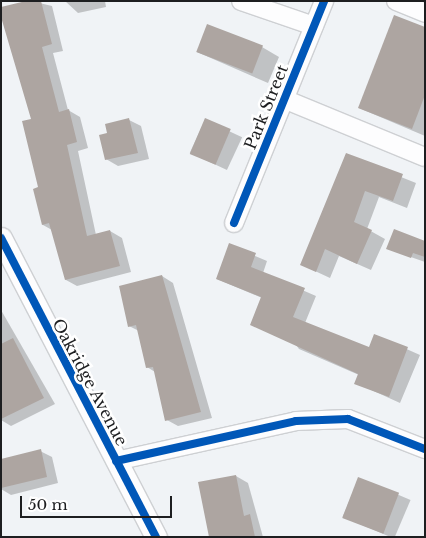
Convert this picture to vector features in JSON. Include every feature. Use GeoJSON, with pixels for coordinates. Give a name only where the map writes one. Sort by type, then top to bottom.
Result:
{"type":"FeatureCollection","features":[{"type":"Feature","properties":{"kind":"street"},"geometry":{"type":"LineString","coordinates":[[241,1],[314,26]]}},
{"type":"Feature","properties":{"kind":"street","name":"Park Street"},"geometry":{"type":"LineString","coordinates":[[234,223],[324,1]]}},
{"type":"Feature","properties":{"kind":"street"},"geometry":{"type":"LineString","coordinates":[[396,1],[425,13]]}},
{"type":"Feature","properties":{"kind":"street"},"geometry":{"type":"LineString","coordinates":[[284,100],[425,157]]}},
{"type":"Feature","properties":{"kind":"street","name":"Oakridge Avenue"},"geometry":{"type":"LineString","coordinates":[[3,245],[156,537]]}},
{"type":"Feature","properties":{"kind":"street"},"geometry":{"type":"LineString","coordinates":[[116,461],[296,421],[348,419],[425,449]]}},
{"type":"Feature","properties":{"kind":"building"},"geometry":{"type":"Polygon","coordinates":[[[26,1],[41,1],[52,44],[42,47],[59,112],[69,109],[77,142],[67,145],[87,236],[110,230],[120,266],[65,280],[49,223],[42,225],[33,189],[38,187],[22,121],[31,119],[1,17],[1,7],[26,1]]]}},
{"type":"Feature","properties":{"kind":"building"},"geometry":{"type":"Polygon","coordinates":[[[394,15],[425,27],[425,95],[412,129],[358,108],[394,15]]]}},
{"type":"Feature","properties":{"kind":"building"},"geometry":{"type":"Polygon","coordinates":[[[207,24],[263,46],[252,74],[196,52],[207,24]]]}},
{"type":"Feature","properties":{"kind":"building"},"geometry":{"type":"Polygon","coordinates":[[[129,118],[138,153],[105,160],[99,135],[107,133],[105,124],[129,118]]]}},
{"type":"Feature","properties":{"kind":"building"},"geometry":{"type":"Polygon","coordinates":[[[205,118],[231,129],[216,165],[190,154],[205,118]]]}},
{"type":"Feature","properties":{"kind":"building"},"geometry":{"type":"Polygon","coordinates":[[[346,153],[403,174],[393,201],[365,191],[354,222],[372,230],[357,264],[325,249],[316,272],[300,265],[346,153]]]}},
{"type":"Feature","properties":{"kind":"building"},"geometry":{"type":"Polygon","coordinates":[[[394,229],[425,241],[425,257],[413,253],[411,258],[386,249],[394,229]]]}},
{"type":"Feature","properties":{"kind":"building"},"geometry":{"type":"Polygon","coordinates":[[[229,243],[256,253],[251,267],[305,288],[293,317],[369,347],[374,334],[408,347],[389,397],[354,384],[358,374],[250,325],[261,297],[216,279],[229,243]]]}},
{"type":"Feature","properties":{"kind":"building"},"geometry":{"type":"Polygon","coordinates":[[[162,275],[201,412],[165,421],[153,367],[146,368],[136,325],[128,327],[119,286],[162,275]]]}},
{"type":"Feature","properties":{"kind":"building"},"geometry":{"type":"Polygon","coordinates":[[[13,338],[44,398],[1,419],[1,344],[13,338]]]}},
{"type":"Feature","properties":{"kind":"building"},"geometry":{"type":"Polygon","coordinates":[[[41,449],[47,477],[1,488],[1,459],[41,449]]]}},
{"type":"Feature","properties":{"kind":"building"},"geometry":{"type":"Polygon","coordinates":[[[236,475],[244,516],[250,514],[255,537],[209,537],[198,482],[236,475]]]}},
{"type":"Feature","properties":{"kind":"building"},"geometry":{"type":"Polygon","coordinates":[[[358,477],[399,493],[383,534],[342,518],[358,477]]]}},
{"type":"Feature","properties":{"kind":"cycle path"},"geometry":{"type":"LineString","coordinates":[[234,223],[324,1]]}},
{"type":"Feature","properties":{"kind":"cycle path"},"geometry":{"type":"LineString","coordinates":[[1,238],[156,537]]}},
{"type":"Feature","properties":{"kind":"cycle path"},"geometry":{"type":"LineString","coordinates":[[116,461],[296,421],[348,419],[425,449]]}}]}
